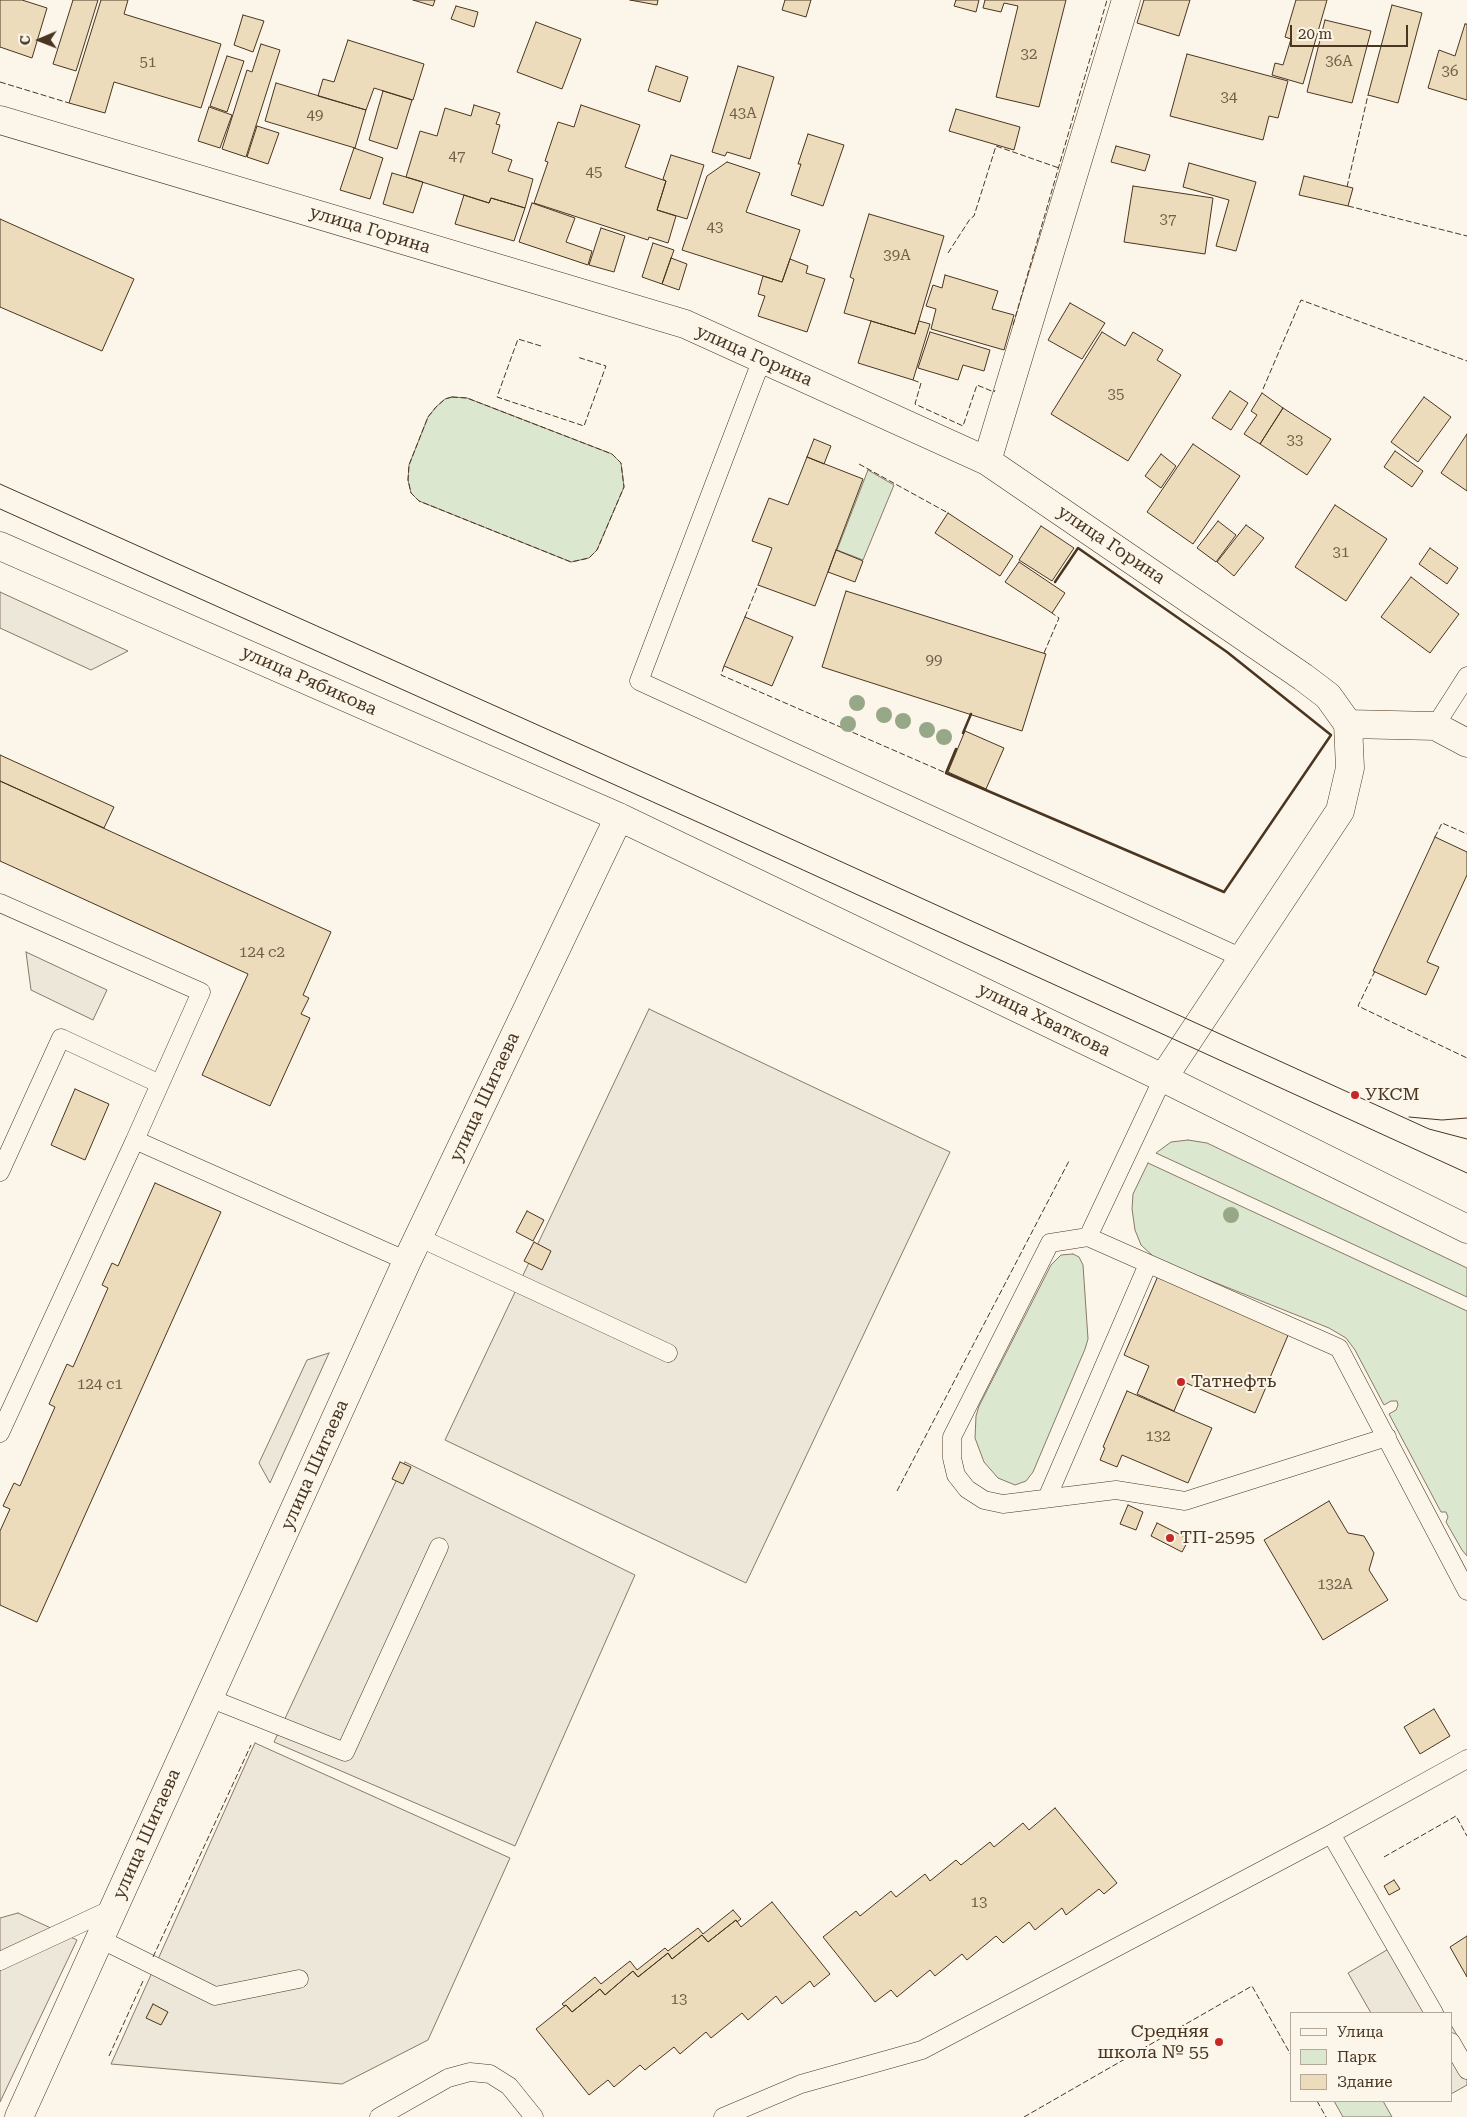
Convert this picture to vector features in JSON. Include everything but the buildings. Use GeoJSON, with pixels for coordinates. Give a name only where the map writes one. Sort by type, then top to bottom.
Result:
{"type":"FeatureCollection","features":[{"type":"Feature","properties":{"kind":"street"},"geometry":{"type":"LineString","coordinates":[[987,460],[1126,0]]}},
{"type":"Feature","properties":{"kind":"street","name":"улица Горина"},"geometry":{"type":"LineString","coordinates":[[0,120],[685,324],[987,460],[1303,677],[1328,696],[1348,724]]}},
{"type":"Feature","properties":{"kind":"street","name":"улица Рябикова"},"geometry":{"type":"LineString","coordinates":[[0,546],[618,817]]}},
{"type":"Feature","properties":{"kind":"street"},"geometry":{"type":"LineString","coordinates":[[1163,1078],[1340,811],[1350,768],[1348,724],[1435,726],[1467,743]]}},
{"type":"Feature","properties":{"kind":"street","name":"улица Хваткова"},"geometry":{"type":"LineString","coordinates":[[618,817],[1163,1078],[1467,1229]]}},
{"type":"Feature","properties":{"kind":"street","name":"улица Шигаева"},"geometry":{"type":"LineString","coordinates":[[19,2117],[418,1237],[618,817]]}},
{"type":"Feature","properties":{"kind":"lane"},"geometry":{"type":"LineString","coordinates":[[762,359],[639,682],[1242,958]]}},
{"type":"Feature","properties":{"kind":"lane"},"geometry":{"type":"LineString","coordinates":[[1435,726],[1467,676]]}},
{"type":"Feature","properties":{"kind":"lane"},"geometry":{"type":"LineString","coordinates":[[0,903],[201,992],[0,1433]]}},
{"type":"Feature","properties":{"kind":"lane"},"geometry":{"type":"LineString","coordinates":[[0,1172],[61,1038],[160,1084]]}},
{"type":"Feature","properties":{"kind":"lane"},"geometry":{"type":"LineString","coordinates":[[1088,1237],[1163,1078]]}},
{"type":"Feature","properties":{"kind":"lane"},"geometry":{"type":"LineString","coordinates":[[135,1140],[407,1261]]}},
{"type":"Feature","properties":{"kind":"lane"},"geometry":{"type":"LineString","coordinates":[[418,1237],[668,1353]]}},
{"type":"Feature","properties":{"kind":"lane"},"geometry":{"type":"LineString","coordinates":[[1387,1437],[1186,1501],[1116,1490],[1003,1504],[984,1500],[967,1489],[956,1475],[952,1458],[952,1437],[1050,1243],[1088,1237],[1339,1348],[1387,1437],[1467,1591]]}},
{"type":"Feature","properties":{"kind":"lane"},"geometry":{"type":"LineString","coordinates":[[1047,1498],[1148,1264]]}},
{"type":"Feature","properties":{"kind":"lane"},"geometry":{"type":"LineString","coordinates":[[209,1698],[345,1752],[439,1547]]}},
{"type":"Feature","properties":{"kind":"lane"},"geometry":{"type":"LineString","coordinates":[[723,2117],[801,2084],[922,2050],[1331,1834],[1467,1759]]}},
{"type":"Feature","properties":{"kind":"lane"},"geometry":{"type":"LineString","coordinates":[[1331,1834],[1433,2012]]}},
{"type":"Feature","properties":{"kind":"lane"},"geometry":{"type":"LineString","coordinates":[[0,1961],[114,1908]]}},
{"type":"Feature","properties":{"kind":"lane"},"geometry":{"type":"LineString","coordinates":[[100,1938],[215,1996],[299,1979]]}},
{"type":"Feature","properties":{"kind":"lane"},"geometry":{"type":"LineString","coordinates":[[1452,2044],[1467,2070]]}},
{"type":"Feature","properties":{"kind":"lane"},"geometry":{"type":"LineString","coordinates":[[379,2117],[448,2078],[470,2072],[490,2074],[509,2086],[534,2117]]}},
{"type":"Feature","properties":{"kind":"green space"},"geometry":{"type":"Polygon","coordinates":[[[452,397],[467,398],[612,454],[621,463],[624,487],[597,550],[589,558],[571,562],[419,501],[411,493],[408,480],[409,465],[428,417],[445,399],[452,397]]]}},
{"type":"Feature","properties":{"kind":"green space"},"geometry":{"type":"Polygon","coordinates":[[[868,470],[894,485],[863,560],[837,550],[868,470]]]}},
{"type":"Feature","properties":{"kind":"green space"},"geometry":{"type":"Polygon","coordinates":[[[1188,1140],[1207,1143],[1467,1268],[1467,1297],[1156,1153],[1171,1142],[1188,1140]]]}},
{"type":"Feature","properties":{"kind":"green space"},"geometry":{"type":"Polygon","coordinates":[[[1148,1163],[1467,1311],[1467,1556],[1446,1522],[1448,1517],[1446,1512],[1441,1512],[1389,1414],[1396,1410],[1397,1401],[1391,1401],[1384,1405],[1355,1350],[1346,1338],[1329,1328],[1176,1267],[1154,1257],[1141,1245],[1135,1230],[1132,1209],[1133,1194],[1148,1163]]]}},
{"type":"Feature","properties":{"kind":"green space"},"geometry":{"type":"Polygon","coordinates":[[[1073,1254],[1079,1257],[1083,1265],[1088,1339],[1033,1472],[1026,1481],[1015,1485],[998,1478],[984,1462],[975,1438],[976,1416],[979,1406],[1051,1265],[1061,1255],[1073,1254]]]}},
{"type":"Feature","properties":{"kind":"green space"},"geometry":{"type":"Polygon","coordinates":[[[1335,2102],[1384,2102],[1392,2117],[1343,2117],[1335,2102]]]}},
{"type":"Feature","properties":{"kind":"shaded area"},"geometry":{"type":"Polygon","coordinates":[[[0,592],[128,651],[91,670],[0,628],[0,592]]]}},
{"type":"Feature","properties":{"kind":"shaded area"},"geometry":{"type":"Polygon","coordinates":[[[26,952],[107,990],[93,1020],[31,990],[26,952]]]}},
{"type":"Feature","properties":{"kind":"shaded area"},"geometry":{"type":"Polygon","coordinates":[[[649,1009],[950,1152],[746,1583],[445,1440],[649,1009]]]}},
{"type":"Feature","properties":{"kind":"shaded area"},"geometry":{"type":"Polygon","coordinates":[[[329,1353],[270,1483],[259,1463],[307,1360],[329,1353]]]}},
{"type":"Feature","properties":{"kind":"shaded area"},"geometry":{"type":"Polygon","coordinates":[[[405,1462],[635,1575],[515,1846],[274,1742],[405,1462]]]}},
{"type":"Feature","properties":{"kind":"shaded area"},"geometry":{"type":"Polygon","coordinates":[[[255,1743],[510,1858],[428,2040],[342,2084],[111,2064],[255,1743]]]}},
{"type":"Feature","properties":{"kind":"shaded area"},"geometry":{"type":"Polygon","coordinates":[[[18,1913],[77,1940],[0,2102],[0,1918],[18,1913]]]}},
{"type":"Feature","properties":{"kind":"shaded area"},"geometry":{"type":"Polygon","coordinates":[[[1402,1941],[1443,2012],[1370,2012],[1348,1973],[1402,1941]]]}},
{"type":"Feature","properties":{"kind":"shaded area"},"geometry":{"type":"Polygon","coordinates":[[[1452,2027],[1467,2052],[1467,2085],[1452,2093],[1452,2027]]]}},
{"type":"Feature","properties":{"kind":"tram line"},"geometry":{"type":"LineString","coordinates":[[0,484],[732,812],[1429,1129],[1467,1139]]}},
{"type":"Feature","properties":{"kind":"tram line"},"geometry":{"type":"LineString","coordinates":[[0,509],[722,833],[1467,1173]]}},
{"type":"Feature","properties":{"kind":"tram line"},"geometry":{"type":"LineString","coordinates":[[1409,1117],[1442,1120],[1467,1118]]}},
{"type":"Feature","properties":{"kind":"fence"},"geometry":{"type":"LineString","coordinates":[[1013,325],[1107,0]]}},
{"type":"Feature","properties":{"kind":"fence"},"geometry":{"type":"LineString","coordinates":[[0,82],[69,103]]}},
{"type":"Feature","properties":{"kind":"fence"},"geometry":{"type":"LineString","coordinates":[[1347,187],[1368,95]]}},
{"type":"Feature","properties":{"kind":"fence"},"geometry":{"type":"LineString","coordinates":[[948,253],[970,219],[974,216],[996,146],[1059,168]]}},
{"type":"Feature","properties":{"kind":"fence"},"geometry":{"type":"LineString","coordinates":[[1348,206],[1467,236]]}},
{"type":"Feature","properties":{"kind":"fence"},"geometry":{"type":"LineString","coordinates":[[1263,389],[1301,300],[1467,361]]}},
{"type":"Feature","properties":{"kind":"fence"},"geometry":{"type":"LineString","coordinates":[[541,346],[518,339],[497,397],[584,426],[606,366],[577,357]]}},
{"type":"Feature","properties":{"kind":"fence"},"geometry":{"type":"LineString","coordinates":[[913,380],[921,383],[915,404],[963,426],[977,385],[994,392],[995,390]]}},
{"type":"Feature","properties":{"kind":"fence"},"geometry":{"type":"LineString","coordinates":[[452,397],[467,398],[612,454],[621,463],[624,487],[597,550],[589,558],[571,562],[419,501],[411,493],[408,480],[409,465],[428,417],[445,399],[452,397]]}},
{"type":"Feature","properties":{"kind":"fence"},"geometry":{"type":"LineString","coordinates":[[859,464],[948,513]]}},
{"type":"Feature","properties":{"kind":"fence"},"geometry":{"type":"LineString","coordinates":[[745,617],[758,585]]}},
{"type":"Feature","properties":{"kind":"fence"},"geometry":{"type":"LineString","coordinates":[[1044,653],[1059,618],[1052,613]]}},
{"type":"Feature","properties":{"kind":"fence"},"geometry":{"type":"LineString","coordinates":[[724,666],[721,675],[946,773]]}},
{"type":"Feature","properties":{"kind":"fence"},"geometry":{"type":"LineString","coordinates":[[1435,837],[1442,823],[1467,834]]}},
{"type":"Feature","properties":{"kind":"fence"},"geometry":{"type":"LineString","coordinates":[[1375,971],[1358,1006],[1467,1058]]}},
{"type":"Feature","properties":{"kind":"fence"},"geometry":{"type":"LineString","coordinates":[[897,1491],[1069,1161]]}},
{"type":"Feature","properties":{"kind":"fence"},"geometry":{"type":"LineString","coordinates":[[153,1957],[251,1745]]}},
{"type":"Feature","properties":{"kind":"fence"},"geometry":{"type":"LineString","coordinates":[[1384,1857],[1456,1816],[1467,1836]]}},
{"type":"Feature","properties":{"kind":"fence"},"geometry":{"type":"LineString","coordinates":[[109,2056],[143,1981]]}},
{"type":"Feature","properties":{"kind":"fence"},"geometry":{"type":"LineString","coordinates":[[1024,2117],[1252,1986],[1290,2053]]}},
{"type":"Feature","properties":{"kind":"fence"},"geometry":{"type":"LineString","coordinates":[[1318,2102],[1326,2117]]}},
{"type":"Feature","properties":{"kind":"wall"},"geometry":{"type":"LineString","coordinates":[[956,749],[946,773],[1224,892],[1331,735],[1227,652],[1078,548],[1055,582]]}},
{"type":"Feature","properties":{"kind":"wall"},"geometry":{"type":"LineString","coordinates":[[963,733],[971,714]]}},
{"type":"Feature","properties":{"kind":"place","name":"УКСМ"},"geometry":{"type":"Point","coordinates":[1355,1095]}},
{"type":"Feature","properties":{"kind":"place","name":"Татнефть"},"geometry":{"type":"Point","coordinates":[1181,1382]}},
{"type":"Feature","properties":{"kind":"place","name":"ТП-2595"},"geometry":{"type":"Point","coordinates":[1170,1538]}},
{"type":"Feature","properties":{"kind":"place","name":"Средняя школа № 55"},"geometry":{"type":"Point","coordinates":[1219,2042]}}]}
